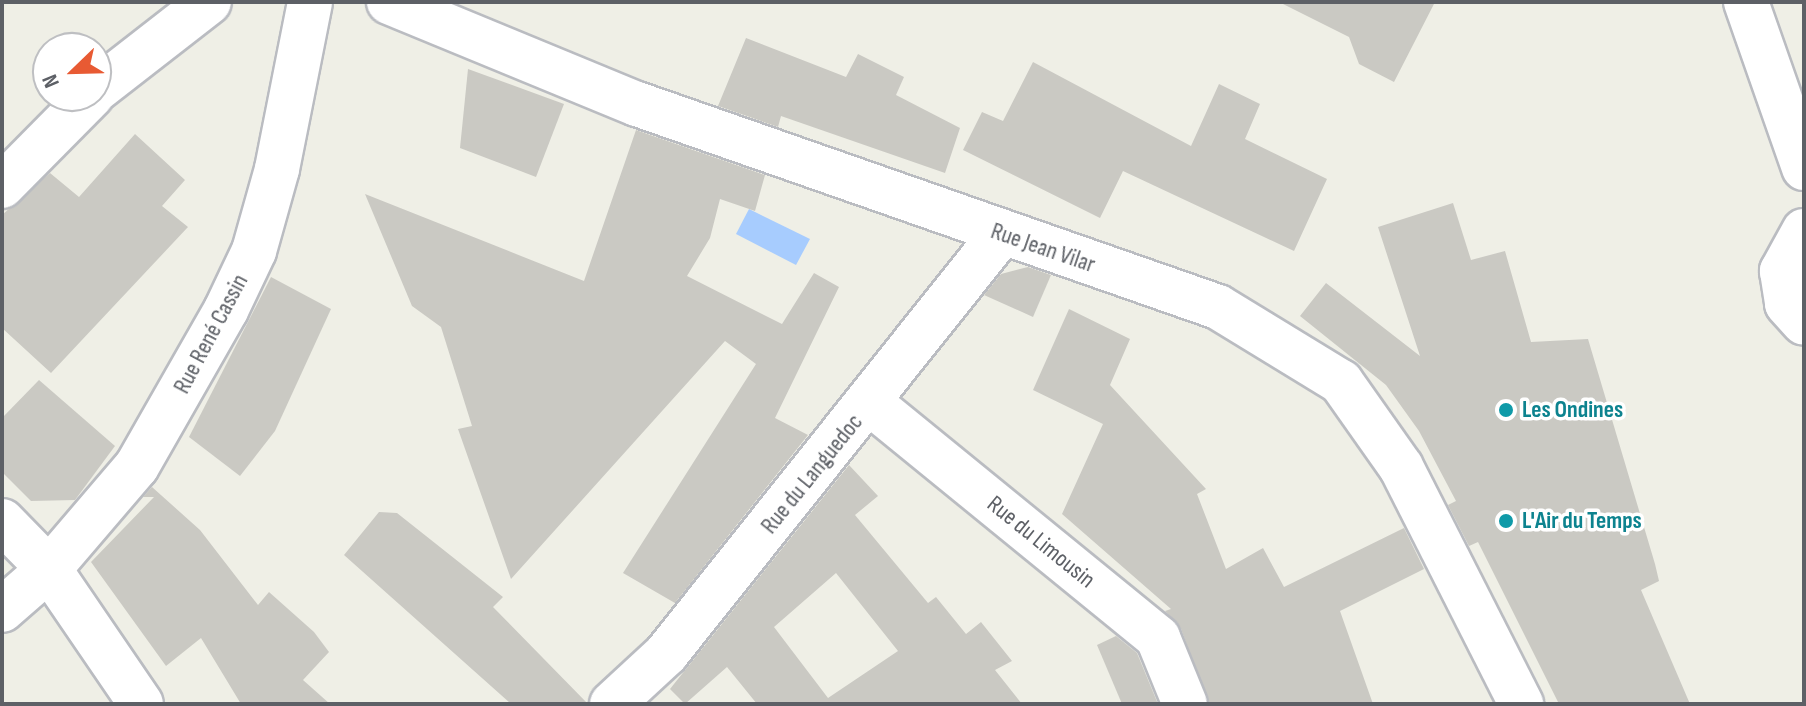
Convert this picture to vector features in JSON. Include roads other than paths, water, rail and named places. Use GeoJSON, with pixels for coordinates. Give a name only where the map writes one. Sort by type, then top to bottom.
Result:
{"type":"FeatureCollection","features":[{"type":"Feature","properties":{"kind":"street"},"geometry":{"type":"LineString","coordinates":[[112,78],[209,2]]}},
{"type":"Feature","properties":{"kind":"street","name":"Rue René Cassin"},"geometry":{"type":"LineString","coordinates":[[2,610],[49,569],[137,466],[254,251],[310,2]]}},
{"type":"Feature","properties":{"kind":"street","name":"Rue Jean Vilar"},"geometry":{"type":"LineString","coordinates":[[389,2],[637,104],[1001,234],[1218,307],[1341,382],[1401,467],[1521,704]]}},
{"type":"Feature","properties":{"kind":"street"},"geometry":{"type":"LineString","coordinates":[[1746,2],[1804,168]]}},
{"type":"Feature","properties":{"kind":"street"},"geometry":{"type":"LineString","coordinates":[[2,186],[75,112]]}},
{"type":"Feature","properties":{"kind":"street"},"geometry":{"type":"LineString","coordinates":[[1804,231],[1782,271],[1787,304],[1804,323]]}},
{"type":"Feature","properties":{"kind":"street","name":"Rue du Languedoc"},"geometry":{"type":"LineString","coordinates":[[612,704],[666,654],[1001,234]]}},
{"type":"Feature","properties":{"kind":"street","name":"Rue du Limousin"},"geometry":{"type":"LineString","coordinates":[[869,402],[1158,638],[1185,704]]}},
{"type":"Feature","properties":{"kind":"street"},"geometry":{"type":"LineString","coordinates":[[2,521],[49,569],[141,704]]}},
{"type":"Feature","properties":{"kind":"water"},"geometry":{"type":"Polygon","coordinates":[[[749,209],[810,239],[796,265],[736,234],[749,209]]]}},
{"type":"Feature","properties":{"kind":"place","name":"Les Ondines"},"geometry":{"type":"Point","coordinates":[1506,410]}},
{"type":"Feature","properties":{"kind":"place","name":"L'Air du Temps"},"geometry":{"type":"Point","coordinates":[1506,521]}}]}
